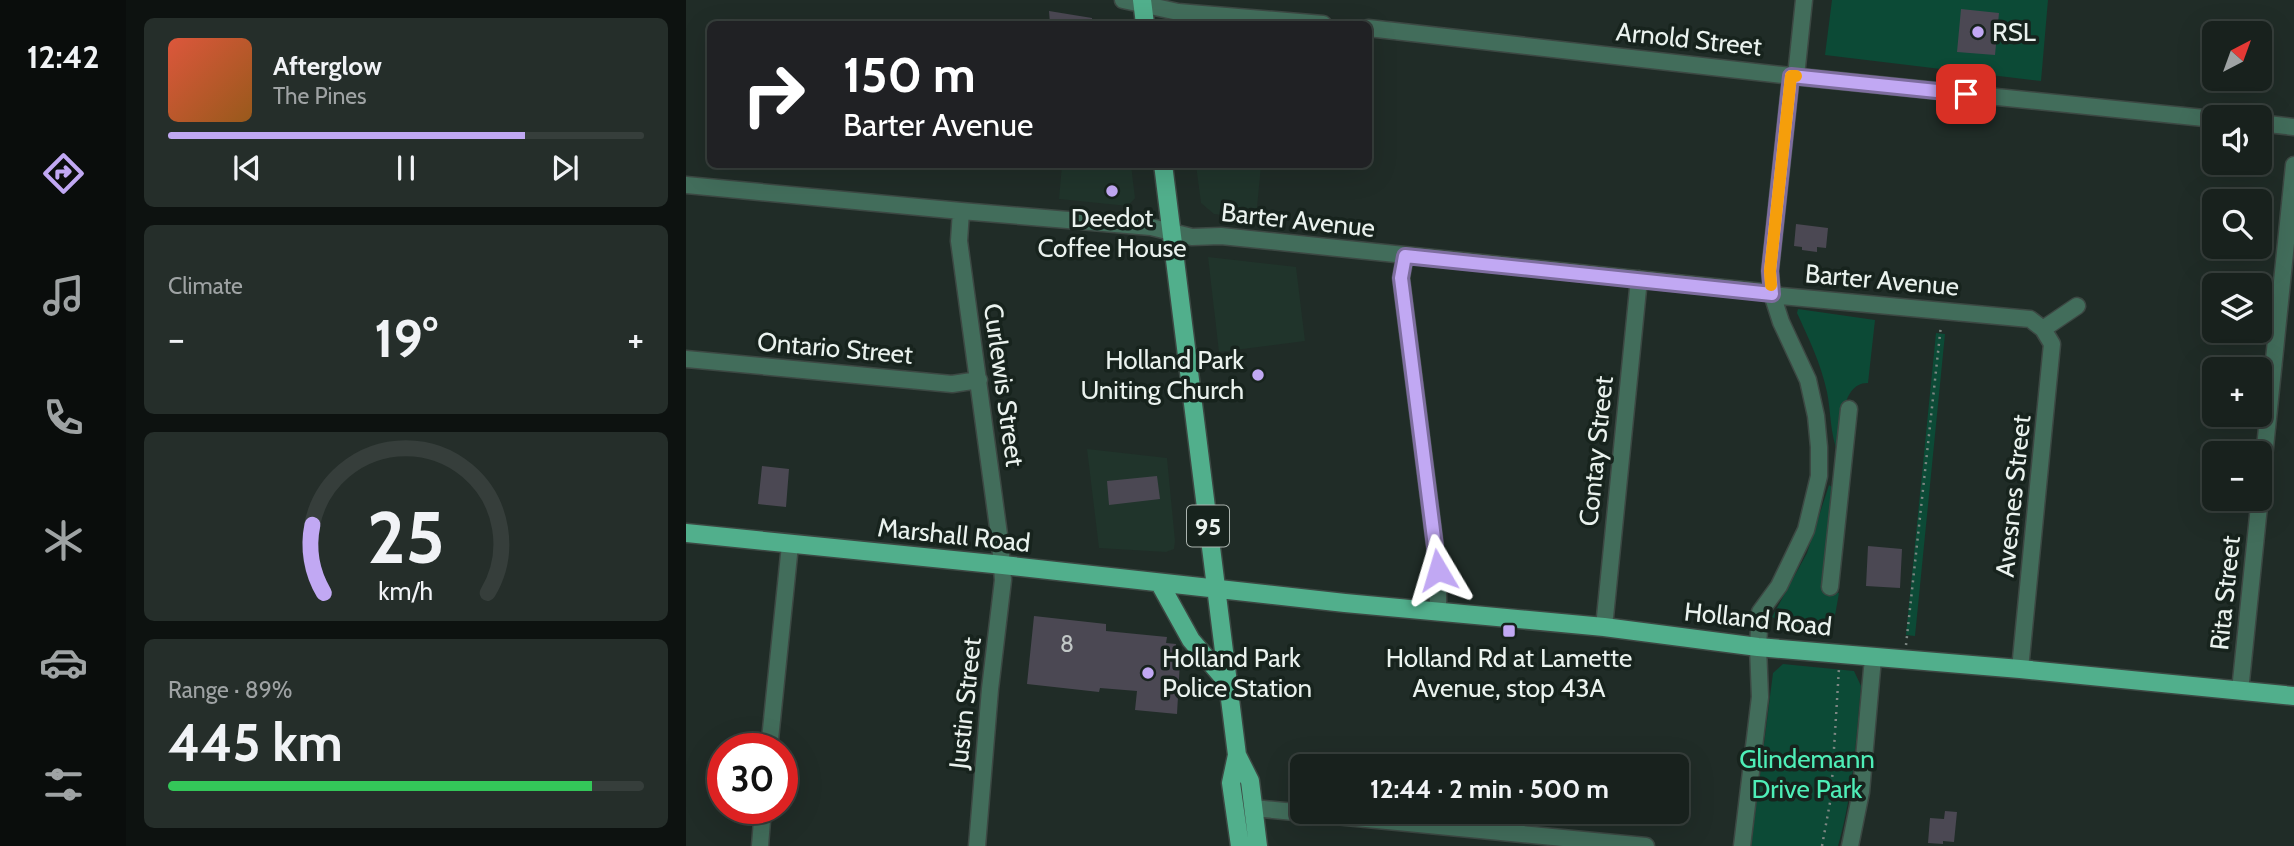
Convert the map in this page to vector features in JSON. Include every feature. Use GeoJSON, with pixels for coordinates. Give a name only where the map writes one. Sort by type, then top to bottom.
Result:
{"type":"FeatureCollection","features":[{"type":"Feature","properties":{"kind":"main road"},"geometry":{"type":"LineString","coordinates":[[1142,2],[1145,21]]}},
{"type":"Feature","properties":{"kind":"main road","name":"95"},"geometry":{"type":"LineString","coordinates":[[1163,168],[1237,755],[1231,783],[1240,846]]}},
{"type":"Feature","properties":{"kind":"main road","name":"Marshall Road"},"geometry":{"type":"LineString","coordinates":[[686,533],[1217,590]]}},
{"type":"Feature","properties":{"kind":"main road"},"geometry":{"type":"LineString","coordinates":[[1160,583],[1191,640],[1228,683]]}},
{"type":"Feature","properties":{"kind":"main road","name":"Holland Road"},"geometry":{"type":"LineString","coordinates":[[1217,590],[1604,627],[1840,655],[2020,669],[2294,696]]}},
{"type":"Feature","properties":{"kind":"main road","name":"95"},"geometry":{"type":"LineString","coordinates":[[1237,755],[1250,780],[1258,846]]}},
{"type":"Feature","properties":{"kind":"street"},"geometry":{"type":"LineString","coordinates":[[1123,0],[1190,13],[1287,21]]}},
{"type":"Feature","properties":{"kind":"street"},"geometry":{"type":"LineString","coordinates":[[1742,846],[1760,697],[1760,612],[1779,586],[1806,530],[1819,471],[1816,416],[1808,380],[1781,323],[1772,294],[1770,271],[1804,0]]}},
{"type":"Feature","properties":{"kind":"street","name":"Arnold Street"},"geometry":{"type":"LineString","coordinates":[[1372,28],[1793,76],[2202,118]]}},
{"type":"Feature","properties":{"kind":"street"},"geometry":{"type":"LineString","coordinates":[[2272,124],[2294,127]]}},
{"type":"Feature","properties":{"kind":"street","name":"Rita Street"},"geometry":{"type":"LineString","coordinates":[[2240,691],[2294,165]]}},
{"type":"Feature","properties":{"kind":"street","name":"Barter Avenue"},"geometry":{"type":"LineString","coordinates":[[686,185],[1151,227],[1192,237],[1221,236],[2029,319],[2043,329]]}},
{"type":"Feature","properties":{"kind":"street","name":"Curlewis Street"},"geometry":{"type":"LineString","coordinates":[[961,211],[959,241],[1003,565]]}},
{"type":"Feature","properties":{"kind":"street"},"geometry":{"type":"LineString","coordinates":[[1405,256],[1401,278],[1438,570],[1438,611]]}},
{"type":"Feature","properties":{"kind":"street","name":"Contay Street"},"geometry":{"type":"LineString","coordinates":[[1604,627],[1639,279]]}},
{"type":"Feature","properties":{"kind":"street"},"geometry":{"type":"LineString","coordinates":[[2043,329],[2077,306]]}},
{"type":"Feature","properties":{"kind":"street","name":"Avesnes Street"},"geometry":{"type":"LineString","coordinates":[[2020,669],[2051,368],[2052,344],[2043,329]]}},
{"type":"Feature","properties":{"kind":"street","name":"Ontario Street"},"geometry":{"type":"LineString","coordinates":[[686,359],[952,384],[979,380]]}},
{"type":"Feature","properties":{"kind":"street"},"geometry":{"type":"LineString","coordinates":[[1830,587],[1849,409]]}},
{"type":"Feature","properties":{"kind":"street"},"geometry":{"type":"LineString","coordinates":[[1819,471],[1842,472]]}},
{"type":"Feature","properties":{"kind":"street"},"geometry":{"type":"LineString","coordinates":[[771,733],[790,545]]}},
{"type":"Feature","properties":{"kind":"street","name":"Justin Street"},"geometry":{"type":"LineString","coordinates":[[976,846],[1003,565]]}},
{"type":"Feature","properties":{"kind":"street"},"geometry":{"type":"LineString","coordinates":[[1850,846],[1861,792],[1873,658]]}},
{"type":"Feature","properties":{"kind":"street"},"geometry":{"type":"LineString","coordinates":[[1254,808],[1646,846]]}},
{"type":"Feature","properties":{"kind":"street"},"geometry":{"type":"LineString","coordinates":[[760,846],[762,824]]}},
{"type":"Feature","properties":{"kind":"path"},"geometry":{"type":"LineString","coordinates":[[1903,659],[1910,620],[1943,310]]}},
{"type":"Feature","properties":{"kind":"path"},"geometry":{"type":"LineString","coordinates":[[1822,846],[1831,797],[1840,655]]}},
{"type":"Feature","properties":{"kind":"shaded area"},"geometry":{"type":"Polygon","coordinates":[[[1062,168],[1131,168],[1135,198],[1128,206],[1059,199],[1062,168]]]}},
{"type":"Feature","properties":{"kind":"shaded area"},"geometry":{"type":"Polygon","coordinates":[[[1196,168],[1261,168],[1256,219],[1214,214],[1201,203],[1196,168]]]}},
{"type":"Feature","properties":{"kind":"shaded area"},"geometry":{"type":"Polygon","coordinates":[[[1208,257],[1296,267],[1305,341],[1219,352],[1208,257]]]}},
{"type":"Feature","properties":{"kind":"shaded area"},"geometry":{"type":"Polygon","coordinates":[[[1087,449],[1167,458],[1174,549],[1166,552],[1099,548],[1087,449]]]}},
{"type":"Feature","properties":{"kind":"green space"},"geometry":{"type":"Polygon","coordinates":[[[1832,0],[2048,0],[2041,81],[1825,55],[1832,0]]]}},
{"type":"Feature","properties":{"kind":"green space"},"geometry":{"type":"Polygon","coordinates":[[[1798,309],[1875,320],[1868,383],[1859,385],[1847,399],[1841,421],[1838,453],[1824,382],[1797,313],[1798,309]]]}},
{"type":"Feature","properties":{"kind":"green space"},"geometry":{"type":"Polygon","coordinates":[[[1936,333],[1945,334],[1915,636],[1906,635],[1936,333]]]}},
{"type":"Feature","properties":{"kind":"green space"},"geometry":{"type":"Polygon","coordinates":[[[1829,485],[1832,487],[1822,590],[1839,593],[1832,632],[1793,627],[1772,617],[1807,553],[1829,485]]]}},
{"type":"Feature","properties":{"kind":"green space","name":"Glindemann Drive Park"},"geometry":{"type":"Polygon","coordinates":[[[1783,664],[1854,671],[1861,686],[1851,787],[1838,846],[1751,846],[1773,673],[1783,664]]]}},
{"type":"Feature","properties":{"kind":"building","name":"RSL"},"geometry":{"type":"Polygon","coordinates":[[[1961,9],[1999,13],[1995,55],[1957,52],[1961,9]]]}},
{"type":"Feature","properties":{"kind":"building"},"geometry":{"type":"Polygon","coordinates":[[[1049,11],[1092,18],[1092,21],[1050,21],[1049,11]]]}},
{"type":"Feature","properties":{"kind":"building"},"geometry":{"type":"Polygon","coordinates":[[[1796,224],[1828,228],[1826,248],[1817,247],[1817,252],[1794,246],[1796,224]]]}},
{"type":"Feature","properties":{"kind":"building"},"geometry":{"type":"Polygon","coordinates":[[[762,466],[789,469],[786,507],[758,504],[762,466]]]}},
{"type":"Feature","properties":{"kind":"building"},"geometry":{"type":"Polygon","coordinates":[[[1157,476],[1160,499],[1109,505],[1107,481],[1157,476]]]}},
{"type":"Feature","properties":{"kind":"building"},"geometry":{"type":"Polygon","coordinates":[[[1868,546],[1902,549],[1900,588],[1866,586],[1868,546]]]}},
{"type":"Feature","properties":{"kind":"building"},"geometry":{"type":"Polygon","coordinates":[[[1034,616],[1106,624],[1106,631],[1167,637],[1166,643],[1176,644],[1174,660],[1180,661],[1177,714],[1135,710],[1137,691],[1100,688],[1099,692],[1027,684],[1034,616]]]}},
{"type":"Feature","properties":{"kind":"building"},"geometry":{"type":"Polygon","coordinates":[[[1945,811],[1957,812],[1954,842],[1928,843],[1930,818],[1944,819],[1945,811]]]}},
{"type":"Feature","properties":{"kind":"slow traffic"},"geometry":{"type":"LineString","coordinates":[[1771,285],[1770,271],[1791,76],[1796,76]]}},
{"type":"Feature","properties":{"kind":"place","name":"RSL"},"geometry":{"type":"Point","coordinates":[1978,32]}},
{"type":"Feature","properties":{"kind":"place","name":"Deedot Coffee House"},"geometry":{"type":"Point","coordinates":[1112,191]}},
{"type":"Feature","properties":{"kind":"place","name":"Holland Park Uniting Church"},"geometry":{"type":"Point","coordinates":[1258,375]}},
{"type":"Feature","properties":{"kind":"place","name":"Holland Rd at Lamette Avenue, stop 43A"},"geometry":{"type":"Point","coordinates":[1509,631]}},
{"type":"Feature","properties":{"kind":"place","name":"Holland Park Police Station"},"geometry":{"type":"Point","coordinates":[1148,673]}},
{"type":"Feature","properties":{"kind":"route"},"geometry":{"type":"LineString","coordinates":[[1438,570],[1401,278],[1405,256],[1772,294],[1770,271],[1791,76],[1966,94]]}}]}
